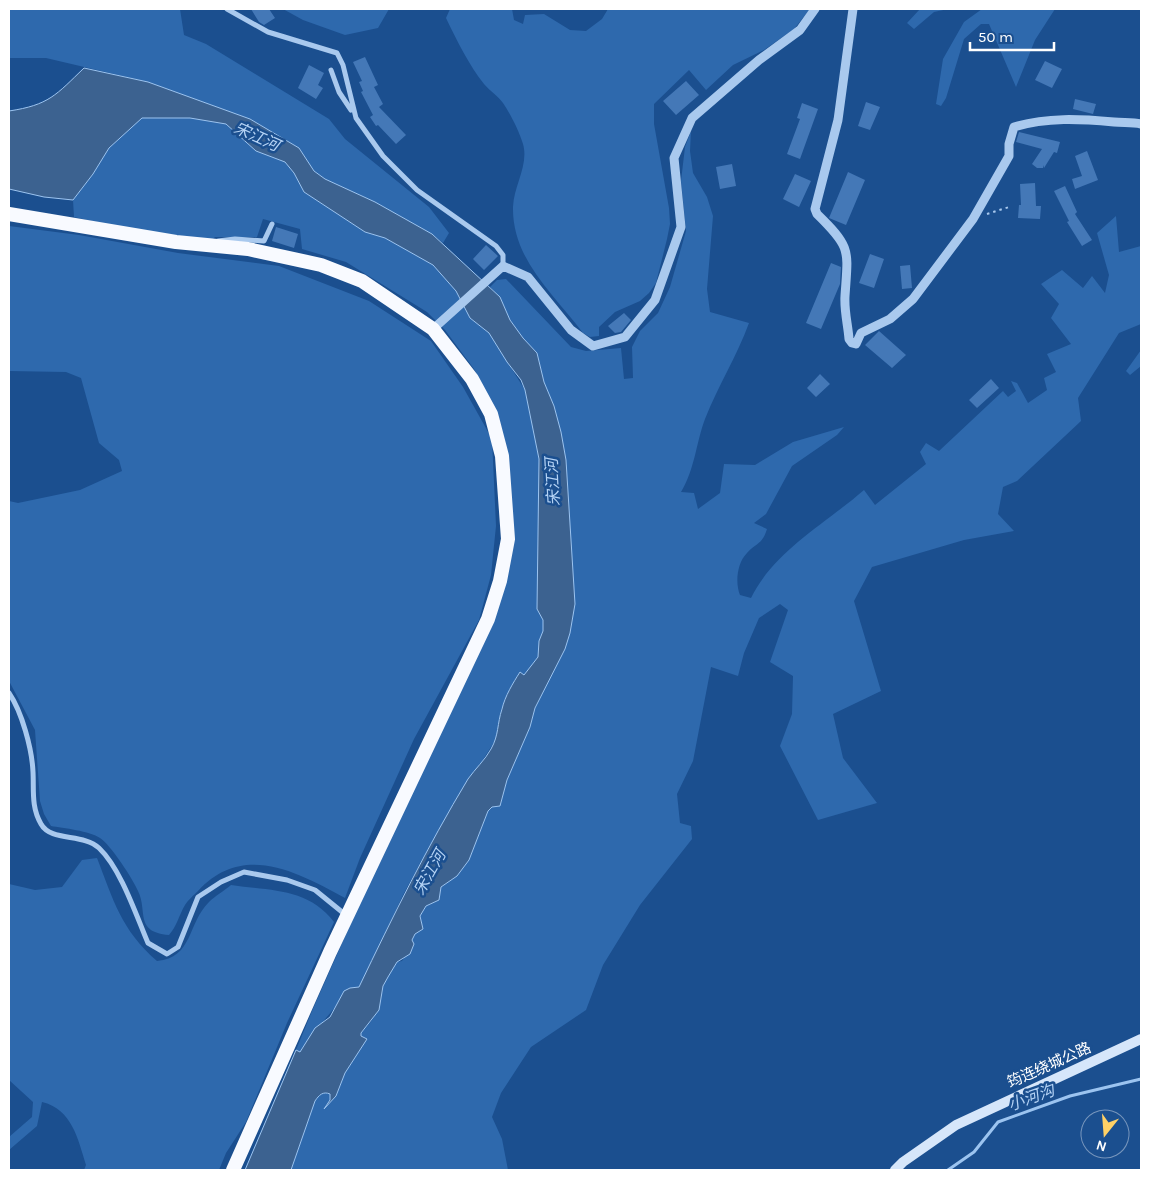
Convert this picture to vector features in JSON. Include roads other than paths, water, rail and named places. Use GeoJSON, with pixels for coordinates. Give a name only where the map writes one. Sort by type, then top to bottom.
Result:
{"type":"FeatureCollection","features":[{"type":"Feature","properties":{"kind":"highway"},"geometry":{"type":"LineString","coordinates":[[9,214],[176,242],[280,255],[341,272],[382,293],[433,330],[472,379],[491,414],[502,456],[508,539],[500,582],[488,619],[347,916],[233,1170]]}},
{"type":"Feature","properties":{"kind":"main road","name":"筠连绕城公路"},"geometry":{"type":"LineString","coordinates":[[895,1170],[903,1162],[956,1125],[1141,1039]]}},
{"type":"Feature","properties":{"kind":"street"},"geometry":{"type":"LineString","coordinates":[[227,9],[268,32],[337,53],[343,66],[355,114]]}},
{"type":"Feature","properties":{"kind":"street"},"geometry":{"type":"LineString","coordinates":[[503,266],[528,278],[580,338],[593,346],[625,337],[655,300],[676,245],[681,227],[674,158],[692,118],[759,60],[800,30],[816,9]]}},
{"type":"Feature","properties":{"kind":"street"},"geometry":{"type":"LineString","coordinates":[[854,9],[838,120],[815,209],[817,214],[839,238],[848,258],[845,298],[849,339],[852,343],[856,344],[861,333],[890,319],[913,298],[973,219],[1009,156],[1009,144],[1014,127],[1054,119],[1095,119],[1141,124]]}},
{"type":"Feature","properties":{"kind":"street"},"geometry":{"type":"LineString","coordinates":[[331,70],[339,92],[383,156],[417,190],[496,246],[503,255],[503,266],[433,330]]}},
{"type":"Feature","properties":{"kind":"street"},"geometry":{"type":"LineString","coordinates":[[211,245],[221,240],[264,241],[272,224]]}},
{"type":"Feature","properties":{"kind":"street"},"geometry":{"type":"LineString","coordinates":[[9,693],[19,707],[33,770],[34,808],[42,827],[48,833],[72,836],[98,848],[121,881],[148,943],[156,949],[167,954],[178,947],[198,896],[244,872],[287,880],[315,890],[347,916]]}},
{"type":"Feature","properties":{"kind":"water","name":"宋江河"},"geometry":{"type":"Polygon","coordinates":[[[84,68],[148,82],[250,119],[299,148],[314,171],[325,179],[375,202],[432,234],[500,297],[510,320],[537,353],[544,382],[554,406],[561,432],[566,460],[575,604],[565,649],[535,708],[530,727],[507,780],[500,806],[492,807],[488,811],[469,860],[457,876],[441,887],[439,900],[426,906],[420,916],[423,929],[415,934],[410,954],[397,962],[383,986],[379,1010],[361,1033],[361,1036],[367,1039],[345,1073],[336,1096],[324,1109],[330,1100],[330,1094],[321,1094],[315,1101],[291,1170],[245,1170],[296,1050],[300,1052],[315,1028],[330,1017],[344,991],[359,987],[438,830],[468,779],[491,749],[503,704],[509,690],[520,672],[524,675],[538,657],[539,641],[543,631],[543,620],[537,609],[539,459],[525,390],[521,380],[489,333],[470,318],[456,291],[433,265],[385,238],[365,232],[304,192],[294,173],[285,162],[256,151],[226,124],[190,118],[142,118],[109,148],[93,174],[73,200],[44,197],[9,189],[9,111],[23,109],[43,102],[59,92],[84,68]]]}},
{"type":"Feature","properties":{"kind":"waterway","name":"小河沟"},"geometry":{"type":"LineString","coordinates":[[948,1170],[974,1152],[998,1122],[1070,1096],[1141,1079]]}}]}
